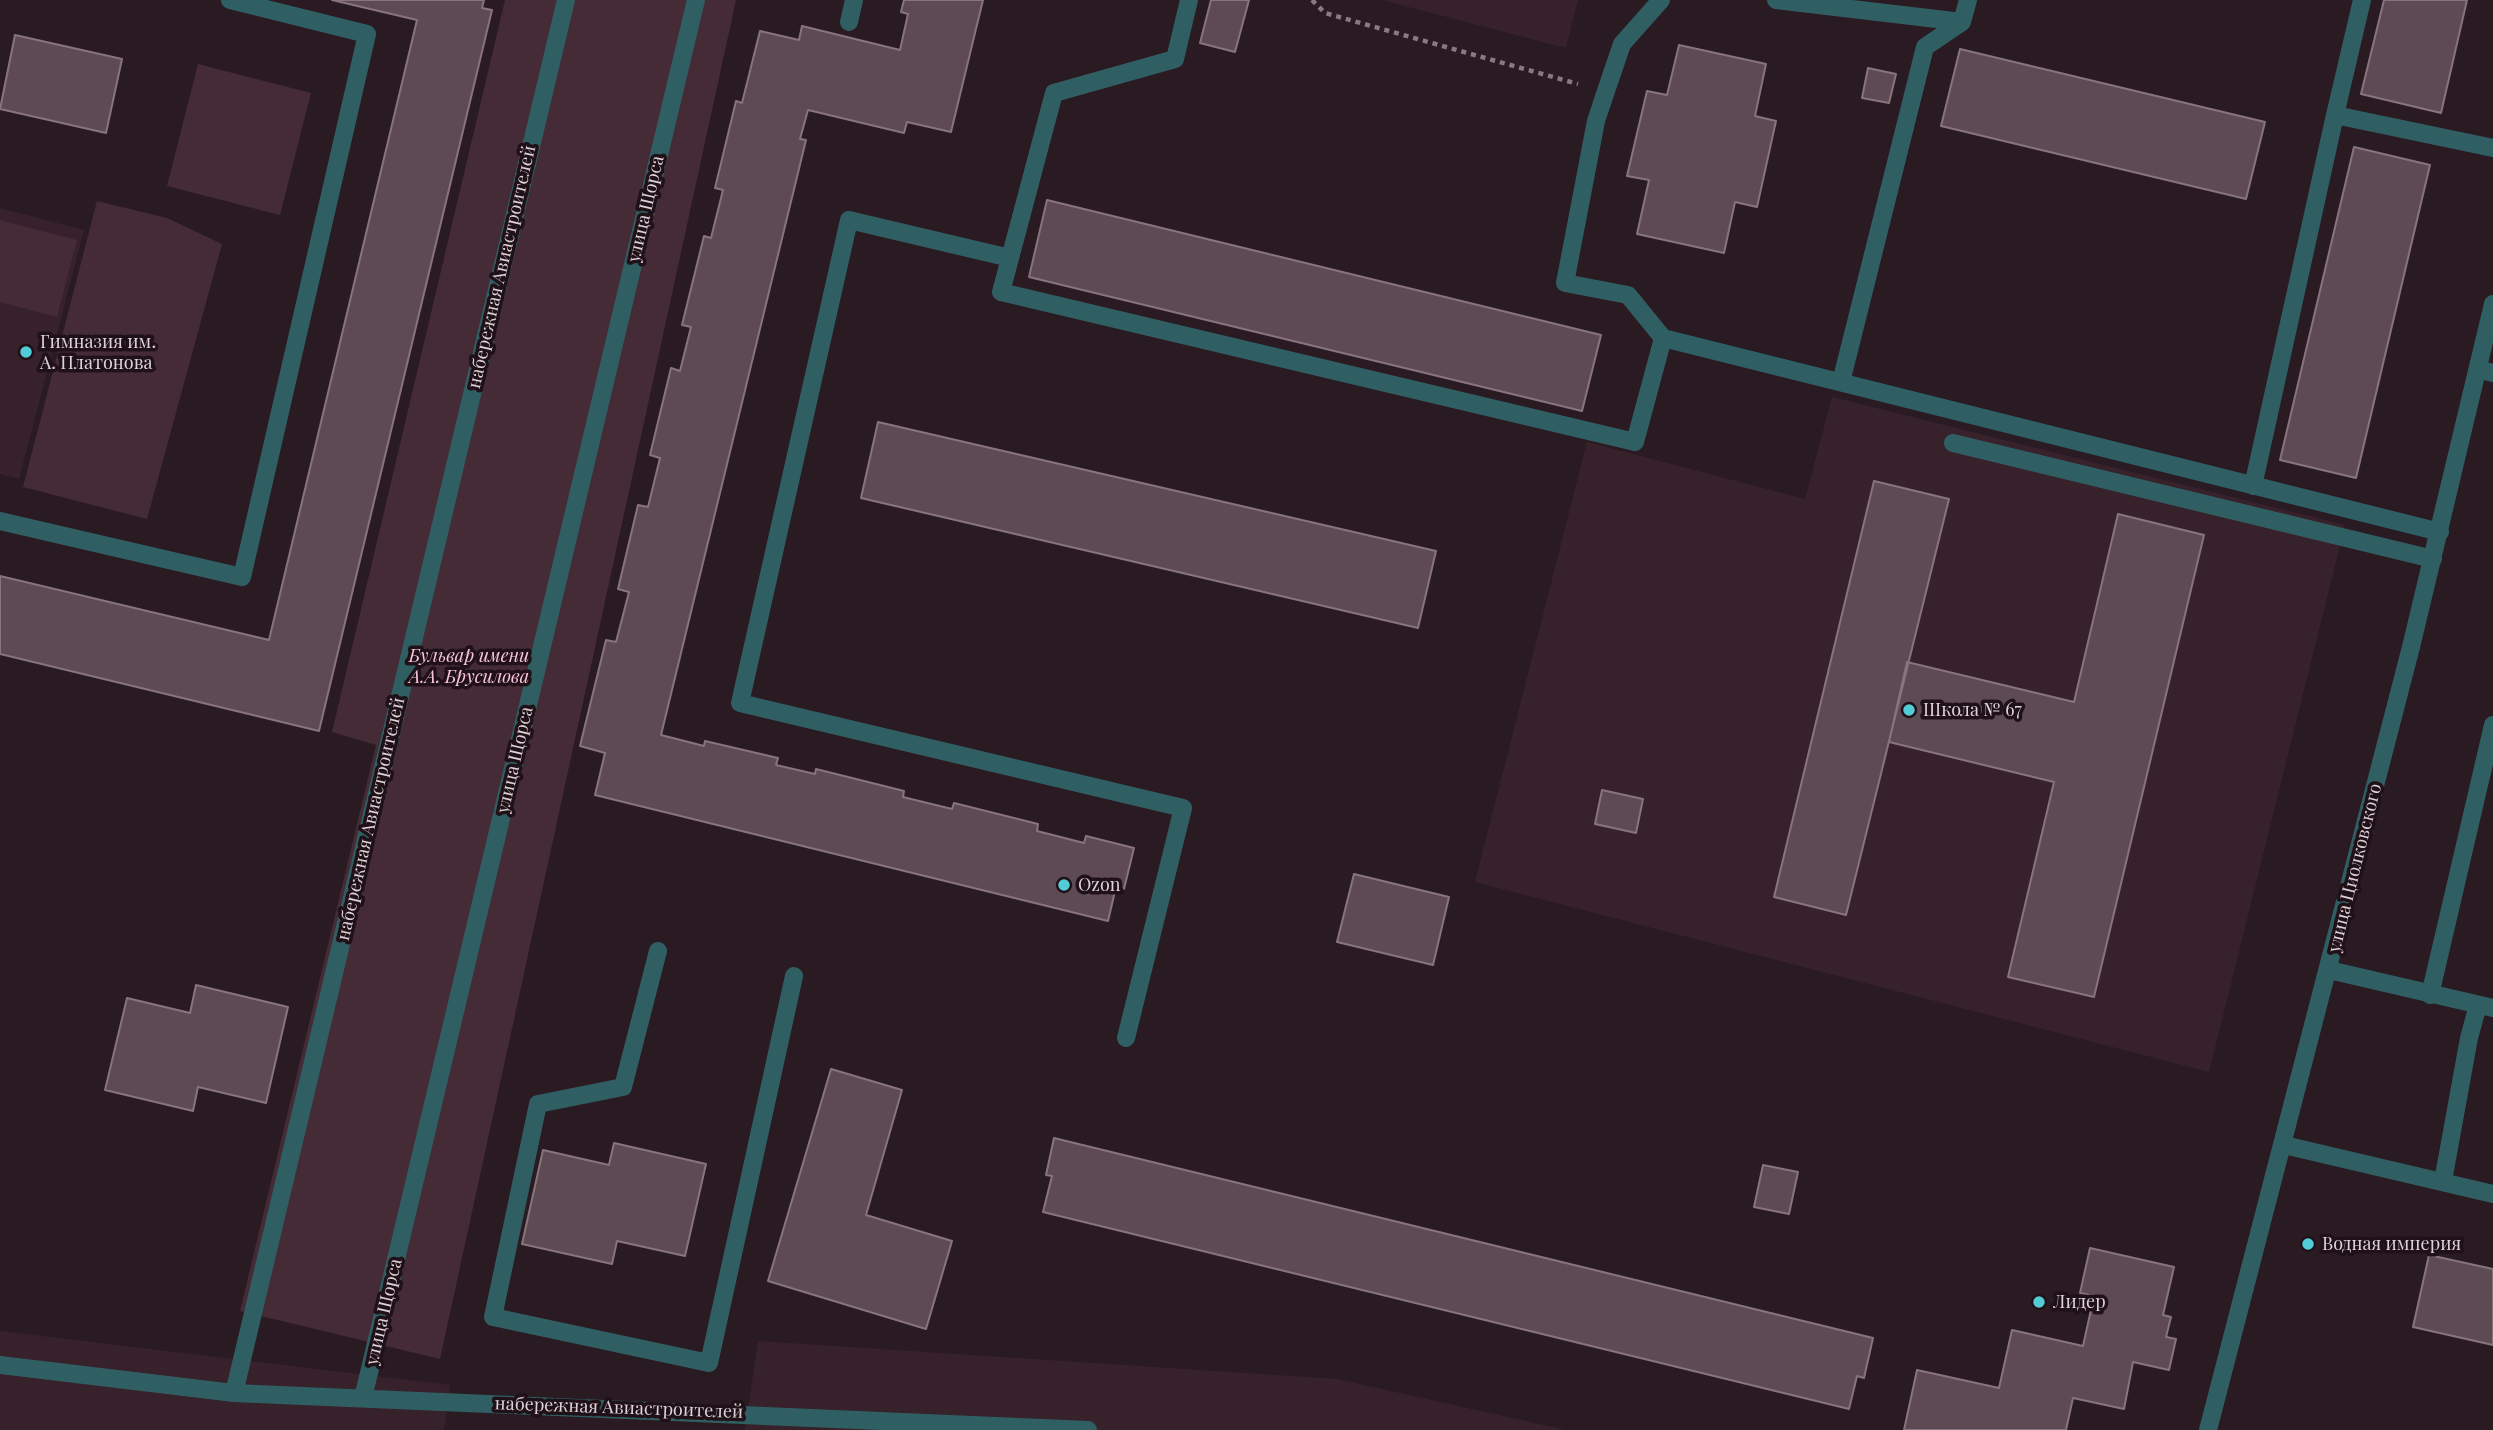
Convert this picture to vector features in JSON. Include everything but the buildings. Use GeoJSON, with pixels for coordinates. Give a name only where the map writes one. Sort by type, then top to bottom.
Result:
{"type":"FeatureCollection","features":[{"type":"Feature","properties":{"kind":"street"},"geometry":{"type":"LineString","coordinates":[[0,521],[242,577],[366,34],[230,0]]}},
{"type":"Feature","properties":{"kind":"street","name":"набережная Авиастроителей"},"geometry":{"type":"LineString","coordinates":[[234,1392],[566,0]]}},
{"type":"Feature","properties":{"kind":"street","name":"улица Щорса"},"geometry":{"type":"LineString","coordinates":[[363,1398],[696,0]]}},
{"type":"Feature","properties":{"kind":"street"},"geometry":{"type":"LineString","coordinates":[[849,22],[854,0]]}},
{"type":"Feature","properties":{"kind":"street"},"geometry":{"type":"LineString","coordinates":[[1189,0],[1175,59],[1054,93],[1001,292],[1635,442],[1663,338]]}},
{"type":"Feature","properties":{"kind":"street"},"geometry":{"type":"LineString","coordinates":[[1661,0],[1622,44],[1596,121],[1565,283],[1628,295],[1663,338],[2440,532]]}},
{"type":"Feature","properties":{"kind":"street"},"geometry":{"type":"LineString","coordinates":[[1776,0],[1962,22]]}},
{"type":"Feature","properties":{"kind":"street"},"geometry":{"type":"LineString","coordinates":[[1840,382],[1925,47],[1962,22],[1968,0]]}},
{"type":"Feature","properties":{"kind":"street"},"geometry":{"type":"LineString","coordinates":[[2253,486],[2362,0]]}},
{"type":"Feature","properties":{"kind":"street"},"geometry":{"type":"LineString","coordinates":[[2335,115],[2493,148]]}},
{"type":"Feature","properties":{"kind":"street"},"geometry":{"type":"LineString","coordinates":[[1010,258],[849,220],[740,704],[1183,808],[1126,1038]]}},
{"type":"Feature","properties":{"kind":"street","name":"улица Циолковского"},"geometry":{"type":"LineString","coordinates":[[2208,1430],[2329,971],[2440,532],[2486,371],[2493,304]]}},
{"type":"Feature","properties":{"kind":"street"},"geometry":{"type":"LineString","coordinates":[[1953,443],[2433,559]]}},
{"type":"Feature","properties":{"kind":"street"},"geometry":{"type":"LineString","coordinates":[[2430,995],[2493,725]]}},
{"type":"Feature","properties":{"kind":"street"},"geometry":{"type":"LineString","coordinates":[[658,951],[623,1087],[538,1104],[493,1317],[709,1363],[793,976]]}},
{"type":"Feature","properties":{"kind":"street"},"geometry":{"type":"LineString","coordinates":[[2329,971],[2486,1006],[2469,1038],[2443,1181]]}},
{"type":"Feature","properties":{"kind":"street"},"geometry":{"type":"LineString","coordinates":[[2284,1144],[2493,1194]]}},
{"type":"Feature","properties":{"kind":"street","name":"набережная Авиастроителей"},"geometry":{"type":"LineString","coordinates":[[0,1364],[234,1392],[1088,1430]]}},
{"type":"Feature","properties":{"kind":"path"},"geometry":{"type":"LineString","coordinates":[[1312,0],[1325,13],[1606,92]]}},
{"type":"Feature","properties":{"kind":"shaded area"},"geometry":{"type":"Polygon","coordinates":[[[1382,0],[1578,0],[1566,48],[1382,0]]]}},
{"type":"Feature","properties":{"kind":"shaded area","name":"Гимназия им. А. Платонова"},"geometry":{"type":"Polygon","coordinates":[[[0,208],[84,230],[19,479],[0,474],[0,208]]]}},
{"type":"Feature","properties":{"kind":"shaded area","name":"Школа № 67"},"geometry":{"type":"Polygon","coordinates":[[[1832,397],[2345,525],[2209,1072],[1475,882],[1587,442],[1805,499],[1832,397]]]}},
{"type":"Feature","properties":{"kind":"shaded area"},"geometry":{"type":"Polygon","coordinates":[[[0,1331],[450,1385],[444,1430],[0,1430],[0,1331]]]}},
{"type":"Feature","properties":{"kind":"shaded area"},"geometry":{"type":"Polygon","coordinates":[[[758,1341],[1337,1379],[1566,1430],[745,1430],[758,1341]]]}},
{"type":"Feature","properties":{"kind":"green space","name":"Бульвар имени А.А. Брусилова"},"geometry":{"type":"Polygon","coordinates":[[[505,0],[736,0],[440,1359],[240,1311],[376,745],[332,732],[505,0]]]}},
{"type":"Feature","properties":{"kind":"green space"},"geometry":{"type":"Polygon","coordinates":[[[198,64],[311,93],[280,215],[167,186],[198,64]]]}},
{"type":"Feature","properties":{"kind":"green space"},"geometry":{"type":"Polygon","coordinates":[[[97,201],[167,218],[222,244],[147,519],[23,487],[97,201]]]}},
{"type":"Feature","properties":{"kind":"green space"},"geometry":{"type":"Polygon","coordinates":[[[0,220],[77,240],[57,317],[0,302],[0,220]]]}},
{"type":"Feature","properties":{"kind":"place","name":"Гимназия им. А. Платонова"},"geometry":{"type":"Point","coordinates":[26,352]}},
{"type":"Feature","properties":{"kind":"place","name":"Школа № 67"},"geometry":{"type":"Point","coordinates":[1909,710]}},
{"type":"Feature","properties":{"kind":"place","name":"Ozon"},"geometry":{"type":"Point","coordinates":[1064,885]}},
{"type":"Feature","properties":{"kind":"place","name":"Водная империя"},"geometry":{"type":"Point","coordinates":[2308,1244]}},
{"type":"Feature","properties":{"kind":"place","name":"Лидер"},"geometry":{"type":"Point","coordinates":[2039,1302]}}]}
